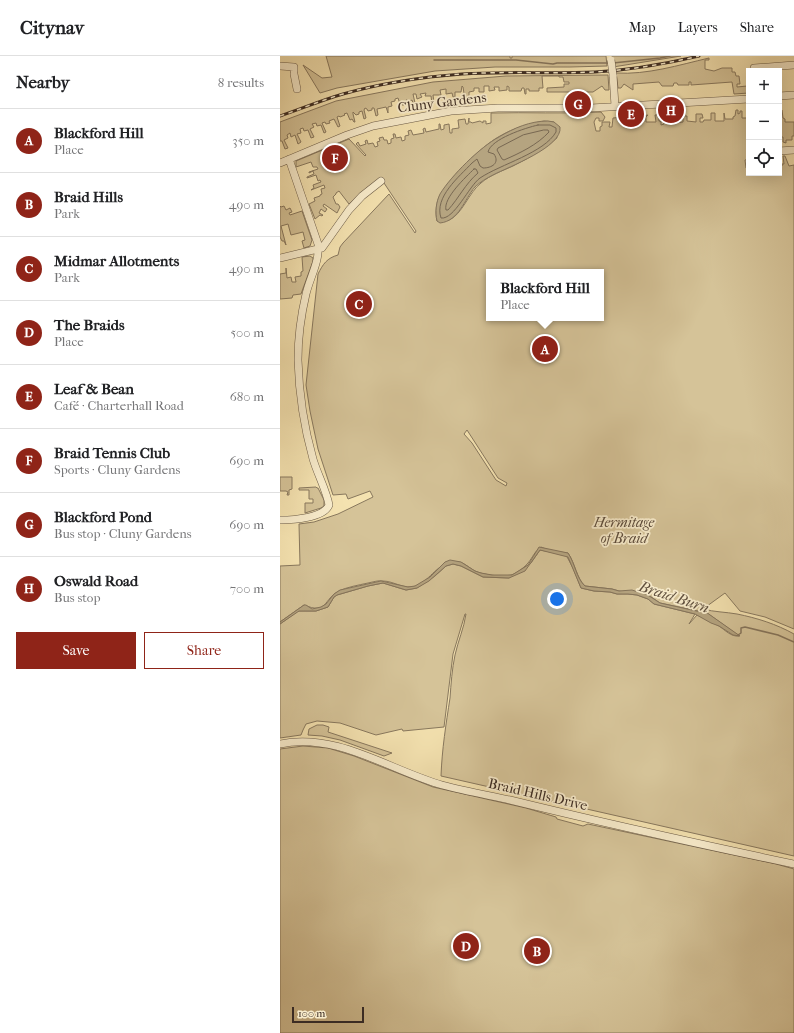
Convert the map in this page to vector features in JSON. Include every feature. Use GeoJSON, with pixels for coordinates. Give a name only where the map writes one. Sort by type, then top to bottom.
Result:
{"type":"FeatureCollection","features":[{"type":"Feature","properties":{"kind":"street"},"geometry":{"type":"LineString","coordinates":[[611,58],[615,106]]}},
{"type":"Feature","properties":{"kind":"street"},"geometry":{"type":"LineString","coordinates":[[754,68],[794,65]]}},
{"type":"Feature","properties":{"kind":"street"},"geometry":{"type":"LineString","coordinates":[[280,66],[294,67],[297,89]]}},
{"type":"Feature","properties":{"kind":"street"},"geometry":{"type":"LineString","coordinates":[[782,96],[794,95]]}},
{"type":"Feature","properties":{"kind":"street","name":"Cluny Gardens"},"geometry":{"type":"LineString","coordinates":[[280,163],[366,128],[432,114],[498,108],[568,108],[746,100]]}},
{"type":"Feature","properties":{"kind":"street"},"geometry":{"type":"LineString","coordinates":[[782,151],[794,150]]}},
{"type":"Feature","properties":{"kind":"street"},"geometry":{"type":"LineString","coordinates":[[280,520],[304,518],[324,512],[328,507],[328,502],[315,464],[306,428],[301,398],[298,359],[303,306],[310,280],[319,256],[318,240],[289,159]]}},
{"type":"Feature","properties":{"kind":"street"},"geometry":{"type":"LineString","coordinates":[[280,258],[319,249],[327,242],[352,205],[381,181]]}},
{"type":"Feature","properties":{"kind":"street","name":"Braid Hills Drive"},"geometry":{"type":"LineString","coordinates":[[280,744],[300,742],[329,744],[442,784],[598,822],[794,864]]}},
{"type":"Feature","properties":{"kind":"green space"},"geometry":{"type":"Polygon","coordinates":[[[326,56],[510,56],[510,58],[512,58],[512,56],[606,56],[607,66],[495,67],[435,71],[337,88],[320,93],[303,65],[322,78],[332,77],[326,56]]]}},
{"type":"Feature","properties":{"kind":"green space"},"geometry":{"type":"Polygon","coordinates":[[[612,56],[681,56],[613,67],[612,56]]]}},
{"type":"Feature","properties":{"kind":"green space"},"geometry":{"type":"Polygon","coordinates":[[[709,58],[709,60],[705,60],[705,69],[714,71],[722,68],[732,68],[732,72],[735,72],[736,76],[739,76],[740,84],[737,84],[737,87],[746,86],[746,93],[734,94],[732,82],[691,85],[691,82],[689,82],[689,85],[678,85],[677,83],[674,83],[673,86],[662,86],[659,82],[633,84],[633,90],[624,84],[621,88],[618,88],[616,73],[651,71],[709,58]]]}},
{"type":"Feature","properties":{"kind":"green space"},"geometry":{"type":"Polygon","coordinates":[[[608,75],[609,90],[605,90],[602,86],[593,92],[547,92],[547,88],[564,87],[564,84],[569,84],[569,82],[564,82],[563,77],[559,76],[542,76],[543,88],[539,88],[539,91],[529,91],[529,89],[526,89],[526,94],[524,88],[522,88],[521,91],[509,91],[509,87],[507,86],[507,90],[499,91],[499,87],[494,87],[495,90],[489,91],[489,86],[484,86],[484,92],[479,92],[479,88],[474,88],[474,91],[469,92],[469,100],[465,100],[462,86],[461,92],[455,92],[455,97],[453,97],[452,93],[446,94],[446,89],[440,90],[441,95],[433,95],[434,103],[432,104],[431,96],[425,96],[426,93],[420,94],[422,97],[417,99],[416,94],[413,94],[415,103],[413,103],[412,100],[408,102],[406,100],[406,102],[403,102],[404,105],[402,105],[400,104],[398,98],[395,99],[395,101],[391,102],[392,106],[388,107],[388,113],[386,107],[377,109],[378,115],[376,116],[374,108],[368,111],[365,108],[366,118],[364,119],[362,111],[356,115],[353,112],[355,122],[352,119],[350,120],[347,113],[337,117],[340,126],[338,127],[334,119],[329,121],[330,123],[322,123],[326,132],[324,133],[321,125],[317,126],[316,123],[312,124],[314,127],[310,129],[314,137],[311,138],[308,130],[304,131],[303,128],[300,129],[301,133],[297,134],[301,142],[298,144],[295,135],[291,137],[290,133],[287,135],[288,138],[284,140],[288,148],[285,149],[282,141],[280,141],[280,122],[336,101],[433,82],[506,76],[608,75]]]}},
{"type":"Feature","properties":{"kind":"green space","name":"Hermitage of Braid"},"geometry":{"type":"Polygon","coordinates":[[[736,110],[738,110],[738,114],[742,111],[742,118],[746,118],[746,176],[782,176],[782,164],[784,164],[783,156],[785,156],[789,166],[794,165],[794,629],[765,617],[740,611],[725,593],[703,609],[752,617],[773,624],[794,634],[794,856],[441,776],[443,746],[453,666],[466,614],[453,654],[444,727],[403,731],[402,729],[376,735],[340,723],[317,721],[306,724],[301,735],[280,738],[280,624],[298,611],[316,611],[328,607],[337,595],[368,586],[383,583],[406,590],[417,588],[435,576],[446,566],[453,564],[461,566],[483,577],[509,578],[531,563],[540,550],[566,555],[581,588],[617,594],[637,595],[648,599],[654,604],[695,614],[689,624],[697,615],[731,634],[739,636],[703,610],[701,612],[701,610],[698,611],[660,603],[650,596],[585,586],[582,583],[568,553],[551,551],[541,547],[525,566],[514,574],[494,576],[475,571],[459,562],[449,563],[439,568],[422,583],[416,586],[407,587],[387,581],[380,581],[349,587],[334,594],[321,607],[312,608],[304,605],[280,622],[280,566],[300,565],[299,524],[314,522],[338,514],[373,497],[370,491],[348,499],[346,494],[333,495],[318,449],[306,385],[318,274],[326,262],[338,255],[340,247],[343,243],[389,194],[415,233],[416,231],[382,180],[369,186],[349,204],[339,191],[333,197],[336,204],[340,207],[337,213],[324,204],[323,206],[327,209],[325,212],[321,209],[319,213],[323,215],[320,215],[315,219],[309,204],[315,201],[314,198],[322,194],[321,189],[325,188],[324,185],[311,190],[314,188],[313,185],[321,182],[320,180],[318,181],[316,175],[307,178],[314,174],[313,171],[309,172],[318,169],[317,167],[313,167],[311,162],[296,167],[296,161],[349,139],[365,156],[366,155],[356,144],[358,142],[360,146],[366,144],[365,141],[367,140],[368,144],[373,143],[375,147],[378,146],[377,142],[380,141],[379,138],[383,137],[384,140],[387,140],[388,144],[391,143],[391,139],[394,138],[393,134],[395,134],[396,138],[401,137],[402,141],[405,140],[405,136],[409,135],[408,131],[411,130],[413,135],[424,133],[423,129],[425,128],[426,132],[439,129],[439,124],[441,130],[444,129],[444,125],[449,124],[450,133],[452,133],[452,129],[459,128],[458,120],[465,119],[466,124],[468,124],[469,118],[469,122],[472,123],[480,121],[483,123],[483,121],[486,121],[486,124],[491,123],[491,113],[601,112],[605,117],[603,121],[599,121],[599,118],[596,118],[594,122],[596,131],[600,131],[602,122],[610,122],[609,127],[612,127],[613,118],[624,117],[628,113],[641,113],[642,116],[648,115],[646,117],[646,122],[656,122],[655,115],[663,114],[663,117],[659,117],[661,125],[664,124],[664,122],[671,122],[671,115],[674,123],[683,122],[683,116],[687,116],[687,121],[696,122],[696,114],[702,114],[703,118],[700,118],[700,122],[703,122],[704,120],[711,120],[711,113],[715,113],[715,121],[724,121],[724,113],[725,119],[733,119],[736,110]],[[544,121],[521,127],[505,133],[493,140],[476,154],[445,187],[439,197],[436,207],[437,221],[448,220],[454,217],[477,187],[492,175],[531,157],[557,138],[554,122],[544,121]],[[467,430],[464,434],[472,443],[496,480],[506,486],[507,483],[498,478],[467,430]]]}},
{"type":"Feature","properties":{"kind":"green space"},"geometry":{"type":"Polygon","coordinates":[[[782,110],[785,122],[794,122],[794,136],[792,136],[792,140],[786,140],[786,143],[783,142],[782,110]]]}},
{"type":"Feature","properties":{"kind":"green space"},"geometry":{"type":"Polygon","coordinates":[[[280,206],[284,206],[286,210],[290,208],[292,212],[289,213],[290,215],[302,211],[312,240],[310,246],[304,248],[302,241],[305,240],[303,232],[291,235],[288,224],[281,226],[286,245],[284,241],[282,241],[280,237],[280,206]]]}},
{"type":"Feature","properties":{"kind":"green space"},"geometry":{"type":"Polygon","coordinates":[[[310,256],[313,258],[313,261],[301,294],[293,295],[292,298],[280,299],[280,274],[286,273],[286,268],[287,278],[291,277],[292,282],[296,282],[295,277],[301,276],[301,272],[303,271],[302,257],[310,256]]]}},
{"type":"Feature","properties":{"kind":"green space"},"geometry":{"type":"Polygon","coordinates":[[[280,477],[292,477],[292,489],[289,490],[289,495],[287,495],[288,492],[286,491],[280,491],[280,477]]]}},
{"type":"Feature","properties":{"kind":"green space"},"geometry":{"type":"Polygon","coordinates":[[[316,487],[324,500],[324,506],[305,513],[305,503],[313,503],[313,499],[309,499],[309,490],[299,490],[299,488],[316,487]]]}},
{"type":"Feature","properties":{"kind":"green space"},"geometry":{"type":"Polygon","coordinates":[[[317,725],[329,727],[328,732],[392,753],[384,756],[340,740],[308,735],[309,729],[317,725]]]}},
{"type":"Feature","properties":{"kind":"green space"},"geometry":{"type":"Polygon","coordinates":[[[303,746],[328,748],[354,756],[433,787],[526,808],[583,826],[588,824],[794,869],[794,1033],[280,1033],[280,749],[303,746]]]}},
{"type":"Feature","properties":{"kind":"water"},"geometry":{"type":"Polygon","coordinates":[[[535,122],[554,122],[560,127],[559,134],[553,142],[533,156],[481,182],[471,192],[457,214],[447,221],[440,223],[437,221],[436,207],[440,194],[466,162],[491,142],[516,128],[535,122]]]}},
{"type":"Feature","properties":{"kind":"water"},"geometry":{"type":"Polygon","coordinates":[[[539,547],[568,553],[582,583],[585,586],[619,591],[632,590],[646,594],[660,603],[701,612],[703,610],[740,636],[733,635],[695,614],[654,604],[648,599],[637,595],[617,594],[581,588],[568,557],[540,550],[525,571],[509,578],[483,577],[461,566],[453,564],[446,566],[429,581],[417,588],[406,590],[383,583],[368,586],[337,595],[328,607],[316,611],[299,611],[280,624],[280,622],[304,605],[312,609],[321,607],[340,590],[381,581],[408,587],[415,586],[430,577],[445,562],[450,560],[461,562],[481,573],[492,575],[512,575],[528,565],[539,547]]]}},
{"type":"Feature","properties":{"kind":"waterway"},"geometry":{"type":"LineString","coordinates":[[613,63],[670,56]]}},
{"type":"Feature","properties":{"kind":"waterway"},"geometry":{"type":"LineString","coordinates":[[434,60],[516,60],[553,64],[610,63]]}},
{"type":"Feature","properties":{"kind":"waterway","name":"Braid Burn"},"geometry":{"type":"LineString","coordinates":[[738,635],[741,633],[741,628],[745,627],[778,635],[794,642]]}},
{"type":"Feature","properties":{"kind":"railway"},"geometry":{"type":"LineString","coordinates":[[280,116],[343,94],[417,79],[479,73],[578,73],[621,70],[673,62],[699,56]]}},
{"type":"Feature","properties":{"kind":"place","name":"Blackford Pond"},"geometry":{"type":"Point","coordinates":[578,104]}},
{"type":"Feature","properties":{"kind":"place","name":"Oswald Road"},"geometry":{"type":"Point","coordinates":[671,110]}},
{"type":"Feature","properties":{"kind":"place","name":"Leaf & Bean"},"geometry":{"type":"Point","coordinates":[631,114]}},
{"type":"Feature","properties":{"kind":"place","name":"Braid Tennis Club"},"geometry":{"type":"Point","coordinates":[335,158]}},
{"type":"Feature","properties":{"kind":"place","name":"Midmar Allotments"},"geometry":{"type":"Point","coordinates":[359,304]}},
{"type":"Feature","properties":{"kind":"place","name":"Blackford Hill"},"geometry":{"type":"Point","coordinates":[545,349]}},
{"type":"Feature","properties":{"kind":"place","name":"The Braids"},"geometry":{"type":"Point","coordinates":[466,946]}},
{"type":"Feature","properties":{"kind":"place","name":"Braid Hills"},"geometry":{"type":"Point","coordinates":[537,951]}}]}
